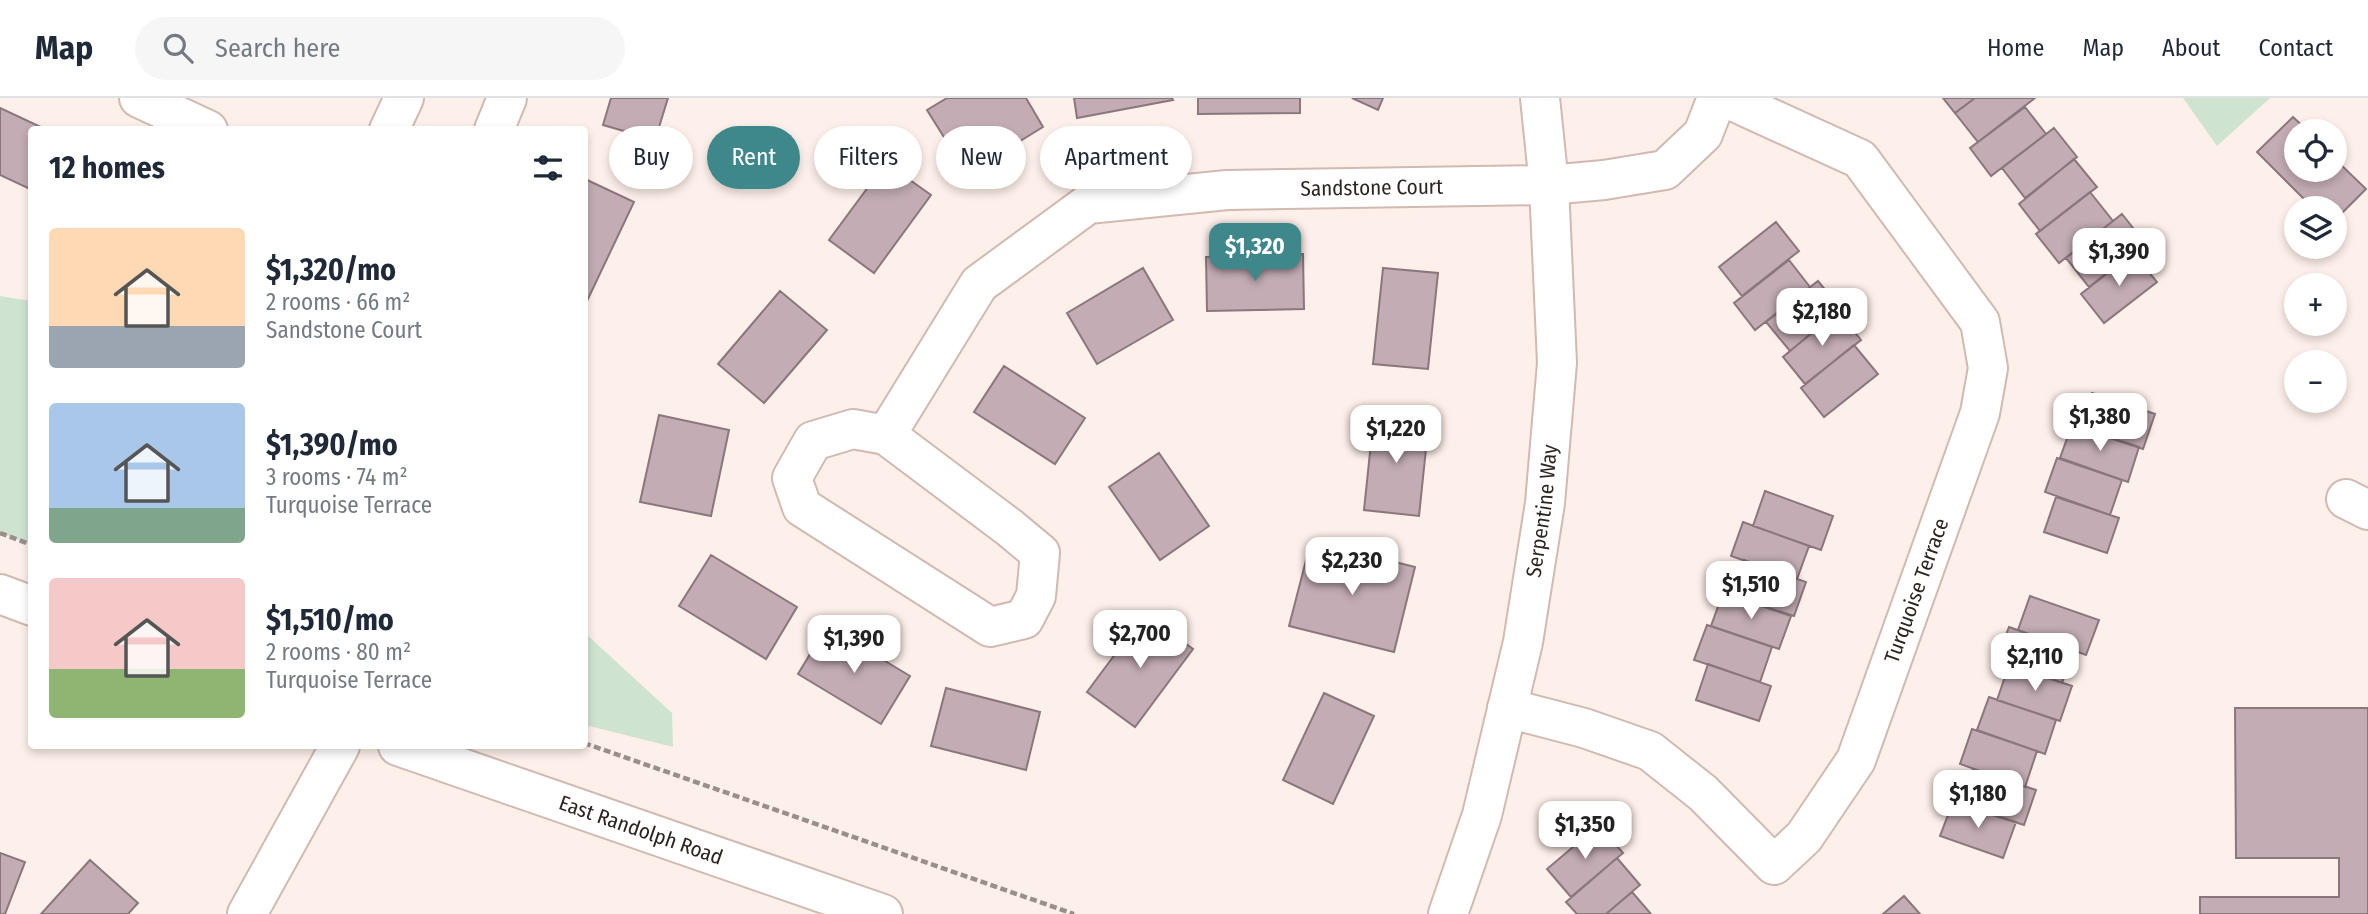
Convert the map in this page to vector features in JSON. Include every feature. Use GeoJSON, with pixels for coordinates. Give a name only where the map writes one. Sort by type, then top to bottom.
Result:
{"type":"FeatureCollection","features":[{"type":"Feature","properties":{"kind":"street"},"geometry":{"type":"LineString","coordinates":[[139,98],[199,126]]}},
{"type":"Feature","properties":{"kind":"street"},"geometry":{"type":"LineString","coordinates":[[391,126],[404,98]]}},
{"type":"Feature","properties":{"kind":"street"},"geometry":{"type":"LineString","coordinates":[[496,126],[508,98]]}},
{"type":"Feature","properties":{"kind":"street","name":"Serpentine Way"},"geometry":{"type":"LineString","coordinates":[[1448,914],[1482,815],[1523,642],[1545,503],[1557,363],[1549,185],[1540,98]]}},
{"type":"Feature","properties":{"kind":"street","name":"Sandstone Court"},"geometry":{"type":"LineString","coordinates":[[886,435],[979,284],[1088,204],[1227,190],[1549,185],[1665,170],[1703,134],[1717,98]]}},
{"type":"Feature","properties":{"kind":"street","name":"Turquoise Terrace"},"geometry":{"type":"LineString","coordinates":[[1507,708],[1584,728],[1650,751],[1703,793],[1774,865],[1804,837],[1856,760],[1980,414],[1988,368],[1980,322],[1860,159],[1726,98]]}},
{"type":"Feature","properties":{"kind":"street"},"geometry":{"type":"LineString","coordinates":[[853,429],[886,435],[1010,527],[1040,553],[1036,596],[1024,619],[990,627],[802,507],[792,478],[813,440],[853,429]]}},
{"type":"Feature","properties":{"kind":"street"},"geometry":{"type":"LineString","coordinates":[[0,594],[28,605]]}},
{"type":"Feature","properties":{"kind":"street"},"geometry":{"type":"LineString","coordinates":[[247,914],[338,749]]}},
{"type":"Feature","properties":{"kind":"street","name":"East Randolph Road"},"geometry":{"type":"LineString","coordinates":[[407,749],[883,914]]}},
{"type":"Feature","properties":{"kind":"path"},"geometry":{"type":"LineString","coordinates":[[0,533],[28,544]]}},
{"type":"Feature","properties":{"kind":"path"},"geometry":{"type":"LineString","coordinates":[[588,744],[1074,914]]}},
{"type":"Feature","properties":{"kind":"green space"},"geometry":{"type":"Polygon","coordinates":[[[2183,98],[2270,98],[2217,146],[2183,98]]]}},
{"type":"Feature","properties":{"kind":"green space"},"geometry":{"type":"Polygon","coordinates":[[[0,296],[28,301],[28,544],[0,533],[0,296]]]}},
{"type":"Feature","properties":{"kind":"green space"},"geometry":{"type":"Polygon","coordinates":[[[588,636],[672,713],[673,747],[588,726],[588,636]]]}},
{"type":"Feature","properties":{"kind":"building"},"geometry":{"type":"Polygon","coordinates":[[[611,98],[668,98],[659,126],[603,125],[611,98]]]}},
{"type":"Feature","properties":{"kind":"building"},"geometry":{"type":"Polygon","coordinates":[[[947,98],[1026,98],[1042,126],[1026,138],[1026,126],[937,126],[927,110],[947,98]]]}},
{"type":"Feature","properties":{"kind":"building"},"geometry":{"type":"Polygon","coordinates":[[[1074,98],[1172,98],[1173,100],[1077,118],[1074,98]]]}},
{"type":"Feature","properties":{"kind":"building"},"geometry":{"type":"Polygon","coordinates":[[[1198,98],[1300,98],[1300,113],[1198,114],[1198,98]]]}},
{"type":"Feature","properties":{"kind":"building"},"geometry":{"type":"Polygon","coordinates":[[[1352,98],[1383,98],[1378,110],[1352,98]]]}},
{"type":"Feature","properties":{"kind":"building"},"geometry":{"type":"Polygon","coordinates":[[[1943,98],[1975,98],[1955,113],[1943,98]]]}},
{"type":"Feature","properties":{"kind":"building"},"geometry":{"type":"Polygon","coordinates":[[[1975,98],[2035,98],[1978,142],[1955,113],[1975,98]]]}},
{"type":"Feature","properties":{"kind":"building"},"geometry":{"type":"Polygon","coordinates":[[[2025,107],[2046,134],[1991,176],[1970,148],[2025,107]]]}},
{"type":"Feature","properties":{"kind":"building"},"geometry":{"type":"Polygon","coordinates":[[[0,108],[38,126],[28,126],[28,188],[0,175],[0,108]]]}},
{"type":"Feature","properties":{"kind":"building"},"geometry":{"type":"Polygon","coordinates":[[[2284,126],[2284,179],[2257,152],[2284,126]]]}},
{"type":"Feature","properties":{"kind":"building"},"geometry":{"type":"Polygon","coordinates":[[[2054,128],[2077,157],[2025,198],[2002,168],[2054,128]]]}},
{"type":"Feature","properties":{"kind":"building"},"geometry":{"type":"Polygon","coordinates":[[[2074,159],[2097,187],[2040,231],[2019,204],[2074,159]]]}},
{"type":"Feature","properties":{"kind":"building"},"geometry":{"type":"Polygon","coordinates":[[[2347,171],[2366,189],[2347,208],[2347,196],[2301,196],[2287,182],[2347,182],[2347,171]]]}},
{"type":"Feature","properties":{"kind":"building"},"geometry":{"type":"Polygon","coordinates":[[[588,180],[634,202],[588,299],[588,180]]]}},
{"type":"Feature","properties":{"kind":"building"},"geometry":{"type":"Polygon","coordinates":[[[867,189],[922,189],[931,195],[874,273],[829,240],[867,189]]]}},
{"type":"Feature","properties":{"kind":"building"},"geometry":{"type":"Polygon","coordinates":[[[2090,192],[2113,221],[2059,263],[2036,234],[2090,192]]]}},
{"type":"Feature","properties":{"kind":"building"},"geometry":{"type":"Polygon","coordinates":[[[2122,214],[2145,243],[2089,287],[2066,258],[2122,214]]]}},
{"type":"Feature","properties":{"kind":"building"},"geometry":{"type":"Polygon","coordinates":[[[1776,222],[1799,251],[1742,296],[1719,267],[1776,222]]]}},
{"type":"Feature","properties":{"kind":"building"},"geometry":{"type":"Polygon","coordinates":[[[2133,253],[2157,282],[2104,323],[2081,294],[2133,253]]]}},
{"type":"Feature","properties":{"kind":"building"},"geometry":{"type":"Polygon","coordinates":[[[1303,254],[1304,309],[1207,311],[1206,257],[1303,254]]]}},
{"type":"Feature","properties":{"kind":"building"},"geometry":{"type":"Polygon","coordinates":[[[1789,260],[1810,287],[1755,330],[1734,303],[1789,260]]]}},
{"type":"Feature","properties":{"kind":"building"},"geometry":{"type":"Polygon","coordinates":[[[1143,268],[1173,320],[1097,364],[1067,313],[1143,268]]]}},
{"type":"Feature","properties":{"kind":"building"},"geometry":{"type":"Polygon","coordinates":[[[1383,268],[1438,273],[1428,369],[1373,364],[1383,268]]]}},
{"type":"Feature","properties":{"kind":"building"},"geometry":{"type":"Polygon","coordinates":[[[1818,281],[1841,309],[1790,351],[1766,322],[1818,281]]]}},
{"type":"Feature","properties":{"kind":"building"},"geometry":{"type":"Polygon","coordinates":[[[780,291],[827,330],[764,403],[718,364],[780,291]]]}},
{"type":"Feature","properties":{"kind":"building"},"geometry":{"type":"Polygon","coordinates":[[[1838,311],[1861,340],[1805,384],[1783,357],[1838,311]]]}},
{"type":"Feature","properties":{"kind":"building"},"geometry":{"type":"Polygon","coordinates":[[[1854,345],[1878,374],[1824,417],[1801,388],[1854,345]]]}},
{"type":"Feature","properties":{"kind":"building"},"geometry":{"type":"Polygon","coordinates":[[[1004,366],[1085,418],[1055,464],[974,412],[1004,366]]]}},
{"type":"Feature","properties":{"kind":"building"},"geometry":{"type":"Polygon","coordinates":[[[2092,393],[2155,414],[2143,449],[2080,428],[2092,393]]]}},
{"type":"Feature","properties":{"kind":"building"},"geometry":{"type":"Polygon","coordinates":[[[1374,414],[1429,420],[1419,516],[1364,510],[1374,414]]]}},
{"type":"Feature","properties":{"kind":"building"},"geometry":{"type":"Polygon","coordinates":[[[659,415],[729,430],[711,516],[640,502],[659,415]]]}},
{"type":"Feature","properties":{"kind":"building"},"geometry":{"type":"Polygon","coordinates":[[[2072,425],[2139,447],[2128,482],[2060,458],[2072,425]]]}},
{"type":"Feature","properties":{"kind":"building"},"geometry":{"type":"Polygon","coordinates":[[[1159,453],[1209,526],[1160,560],[1109,487],[1159,453]]]}},
{"type":"Feature","properties":{"kind":"building"},"geometry":{"type":"Polygon","coordinates":[[[2057,458],[2122,480],[2110,515],[2045,492],[2057,458]]]}},
{"type":"Feature","properties":{"kind":"building"},"geometry":{"type":"Polygon","coordinates":[[[1765,491],[1833,516],[1821,550],[1753,526],[1765,491]]]}},
{"type":"Feature","properties":{"kind":"building"},"geometry":{"type":"Polygon","coordinates":[[[2056,497],[2119,518],[2107,553],[2044,532],[2056,497]]]}},
{"type":"Feature","properties":{"kind":"building"},"geometry":{"type":"Polygon","coordinates":[[[1743,522],[1809,546],[1797,579],[1731,556],[1743,522]]]}},
{"type":"Feature","properties":{"kind":"building"},"geometry":{"type":"Polygon","coordinates":[[[1311,541],[1415,567],[1394,652],[1289,626],[1311,541]]]}},
{"type":"Feature","properties":{"kind":"building"},"geometry":{"type":"Polygon","coordinates":[[[711,555],[797,607],[766,659],[679,606],[711,555]]]}},
{"type":"Feature","properties":{"kind":"building"},"geometry":{"type":"Polygon","coordinates":[[[1744,560],[1806,582],[1794,616],[1732,596],[1744,560]]]}},
{"type":"Feature","properties":{"kind":"building"},"geometry":{"type":"Polygon","coordinates":[[[1723,593],[1791,616],[1779,649],[1711,626],[1723,593]]]}},
{"type":"Feature","properties":{"kind":"building"},"geometry":{"type":"Polygon","coordinates":[[[2030,596],[2099,620],[2086,655],[2018,630],[2030,596]]]}},
{"type":"Feature","properties":{"kind":"building"},"geometry":{"type":"Polygon","coordinates":[[[1145,614],[1193,649],[1135,727],[1087,692],[1145,614]]]}},
{"type":"Feature","properties":{"kind":"building"},"geometry":{"type":"Polygon","coordinates":[[[1707,625],[1772,647],[1760,682],[1694,660],[1707,625]]]}},
{"type":"Feature","properties":{"kind":"building"},"geometry":{"type":"Polygon","coordinates":[[[827,626],[910,676],[881,724],[798,674],[827,626]]]}},
{"type":"Feature","properties":{"kind":"building"},"geometry":{"type":"Polygon","coordinates":[[[2009,627],[2074,650],[2062,683],[1996,660],[2009,627]]]}},
{"type":"Feature","properties":{"kind":"building"},"geometry":{"type":"Polygon","coordinates":[[[1708,664],[1771,686],[1759,721],[1696,700],[1708,664]]]}},
{"type":"Feature","properties":{"kind":"building"},"geometry":{"type":"Polygon","coordinates":[[[2009,665],[2072,686],[2060,721],[1997,700],[2009,665]]]}},
{"type":"Feature","properties":{"kind":"building"},"geometry":{"type":"Polygon","coordinates":[[[946,688],[1040,712],[1026,770],[931,746],[946,688]]]}},
{"type":"Feature","properties":{"kind":"building"},"geometry":{"type":"Polygon","coordinates":[[[1324,693],[1374,716],[1333,804],[1283,780],[1324,693]]]}},
{"type":"Feature","properties":{"kind":"building"},"geometry":{"type":"Polygon","coordinates":[[[1989,697],[2056,720],[2045,754],[1977,730],[1989,697]]]}},
{"type":"Feature","properties":{"kind":"building"},"geometry":{"type":"Polygon","coordinates":[[[2235,708],[2368,708],[2368,914],[2200,914],[2200,897],[2339,897],[2339,858],[2236,858],[2235,708]]]}},
{"type":"Feature","properties":{"kind":"building"},"geometry":{"type":"Polygon","coordinates":[[[1972,729],[2037,751],[2025,787],[1960,764],[1972,729]]]}},
{"type":"Feature","properties":{"kind":"building"},"geometry":{"type":"Polygon","coordinates":[[[1973,769],[2036,790],[2024,825],[1961,805],[1973,769]]]}},
{"type":"Feature","properties":{"kind":"building"},"geometry":{"type":"Polygon","coordinates":[[[1953,802],[2016,822],[2003,858],[1940,836],[1953,802]]]}},
{"type":"Feature","properties":{"kind":"building"},"geometry":{"type":"Polygon","coordinates":[[[1599,825],[1623,853],[1571,897],[1547,869],[1599,825]]]}},
{"type":"Feature","properties":{"kind":"building"},"geometry":{"type":"Polygon","coordinates":[[[0,853],[25,862],[5,914],[0,914],[0,853]]]}},
{"type":"Feature","properties":{"kind":"building"},"geometry":{"type":"Polygon","coordinates":[[[1617,858],[1640,885],[1606,914],[1577,914],[1566,902],[1617,858]]]}},
{"type":"Feature","properties":{"kind":"building"},"geometry":{"type":"Polygon","coordinates":[[[90,860],[138,903],[128,914],[41,914],[90,860]]]}},
{"type":"Feature","properties":{"kind":"building"},"geometry":{"type":"Polygon","coordinates":[[[1632,892],[1651,914],[1606,914],[1632,892]]]}},
{"type":"Feature","properties":{"kind":"building"},"geometry":{"type":"Polygon","coordinates":[[[1904,896],[1920,914],[1883,914],[1904,896]]]}}]}
